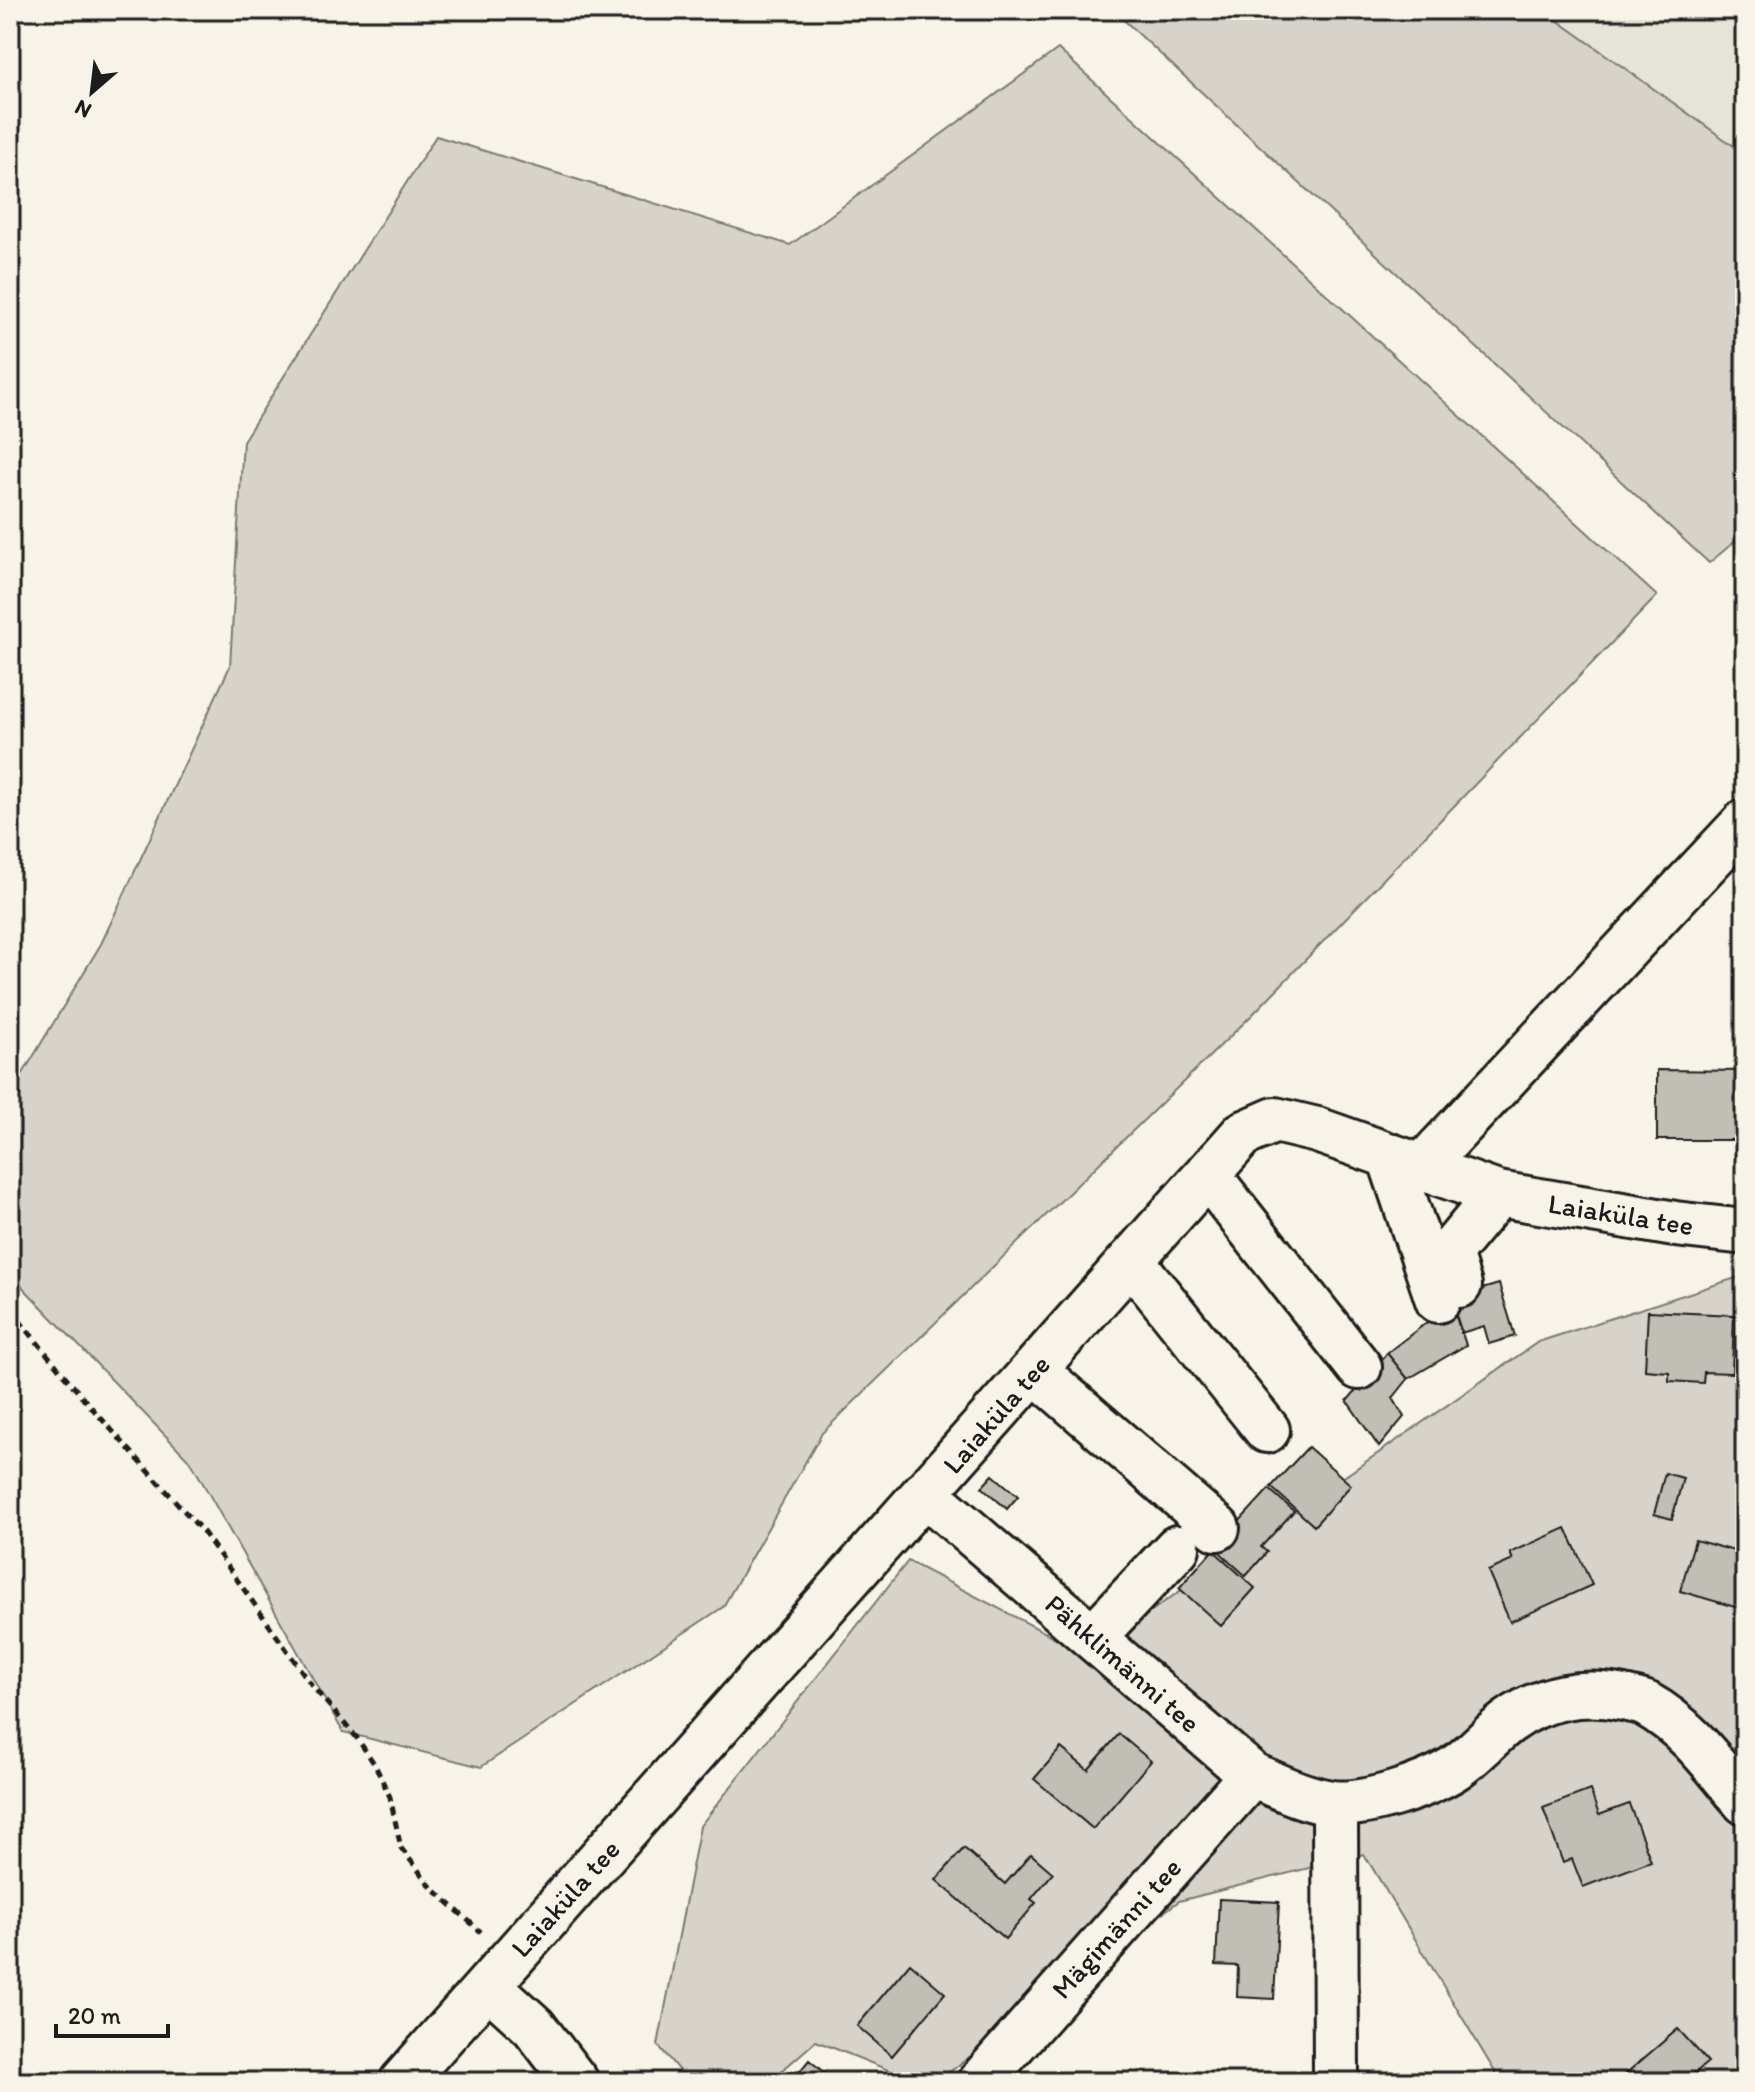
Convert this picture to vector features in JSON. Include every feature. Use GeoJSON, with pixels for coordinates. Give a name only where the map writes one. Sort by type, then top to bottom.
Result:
{"type":"FeatureCollection","features":[{"type":"Feature","properties":{"kind":"street"},"geometry":{"type":"LineString","coordinates":[[1498,1194],[1449,1253],[1448,1292],[1406,1162],[1745,822]]}},
{"type":"Feature","properties":{"kind":"street","name":"Laiaküla tee"},"geometry":{"type":"LineString","coordinates":[[402,2082],[1243,1134],[1275,1120],[1317,1130],[1498,1194],[1675,1224],[1745,1232]]}},
{"type":"Feature","properties":{"kind":"street"},"geometry":{"type":"LineString","coordinates":[[1207,1174],[1359,1367]]}},
{"type":"Feature","properties":{"kind":"street"},"geometry":{"type":"LineString","coordinates":[[1131,1260],[1267,1430]]}},
{"type":"Feature","properties":{"kind":"street"},"geometry":{"type":"LineString","coordinates":[[1034,1370],[1217,1528]]}},
{"type":"Feature","properties":{"kind":"street","name":"Pähklimänni tee"},"geometry":{"type":"LineString","coordinates":[[926,1494],[1252,1775],[1297,1795],[1335,1804],[1382,1797],[1423,1785],[1456,1767],[1509,1721],[1539,1704],[1570,1695],[1604,1694],[1645,1703],[1687,1733],[1745,1802]]}},
{"type":"Feature","properties":{"kind":"street"},"geometry":{"type":"LineString","coordinates":[[1093,1637],[1177,1548]]}},
{"type":"Feature","properties":{"kind":"street","name":"Mägimänni tee"},"geometry":{"type":"LineString","coordinates":[[980,2082],[1252,1775]]}},
{"type":"Feature","properties":{"kind":"street"},"geometry":{"type":"LineString","coordinates":[[1335,1804],[1336,2082]]}},
{"type":"Feature","properties":{"kind":"street"},"geometry":{"type":"LineString","coordinates":[[500,1972],[534,2027],[576,2082]]}},
{"type":"Feature","properties":{"kind":"path"},"geometry":{"type":"LineString","coordinates":[[10,1309],[83,1398],[204,1533],[313,1687],[357,1738],[390,1797],[401,1848],[500,1972]]}},
{"type":"Feature","properties":{"kind":"shaded area"},"geometry":{"type":"Polygon","coordinates":[[[1113,10],[1543,10],[1745,154],[1745,533],[1709,563],[1113,10]]]}},
{"type":"Feature","properties":{"kind":"shaded area"},"geometry":{"type":"Polygon","coordinates":[[[1543,10],[1745,10],[1745,154],[1543,10]]]}},
{"type":"Feature","properties":{"kind":"shaded area"},"geometry":{"type":"Polygon","coordinates":[[[1058,49],[1657,596],[1252,1015],[822,1433],[723,1607],[481,1767],[343,1732],[191,1462],[10,1274],[10,1095],[101,944],[230,666],[243,441],[436,136],[790,245],[1058,49]]]}},
{"type":"Feature","properties":{"kind":"shaded area"},"geometry":{"type":"Polygon","coordinates":[[[1745,1275],[1745,2082],[1501,2082],[1364,1854],[1179,1901],[936,2082],[918,2082],[816,2041],[769,2082],[688,2082],[658,2045],[700,1826],[908,1561],[1088,1655],[1538,1342],[1745,1275]]]}},
{"type":"Feature","properties":{"kind":"building"},"geometry":{"type":"Polygon","coordinates":[[[1657,1070],[1745,1071],[1745,1140],[1657,1140],[1657,1070]]]}},
{"type":"Feature","properties":{"kind":"building"},"geometry":{"type":"Polygon","coordinates":[[[1499,1284],[1515,1336],[1489,1344],[1484,1326],[1461,1333],[1452,1303],[1472,1292],[1499,1284]]]}},
{"type":"Feature","properties":{"kind":"building"},"geometry":{"type":"Polygon","coordinates":[[[1452,1303],[1466,1345],[1408,1379],[1387,1353],[1452,1303]]]}},
{"type":"Feature","properties":{"kind":"building"},"geometry":{"type":"Polygon","coordinates":[[[1648,1311],[1734,1315],[1732,1373],[1704,1372],[1703,1383],[1669,1381],[1669,1372],[1645,1370],[1648,1311]]]}},
{"type":"Feature","properties":{"kind":"building"},"geometry":{"type":"Polygon","coordinates":[[[1387,1353],[1408,1379],[1393,1398],[1404,1417],[1379,1447],[1347,1401],[1387,1353]]]}},
{"type":"Feature","properties":{"kind":"building"},"geometry":{"type":"Polygon","coordinates":[[[1308,1447],[1351,1485],[1314,1526],[1271,1487],[1308,1447]]]}},
{"type":"Feature","properties":{"kind":"building"},"geometry":{"type":"Polygon","coordinates":[[[1665,1473],[1683,1478],[1672,1519],[1654,1514],[1665,1473]]]}},
{"type":"Feature","properties":{"kind":"building"},"geometry":{"type":"Polygon","coordinates":[[[993,1475],[1018,1496],[1007,1509],[982,1487],[993,1475]]]}},
{"type":"Feature","properties":{"kind":"building"},"geometry":{"type":"Polygon","coordinates":[[[1269,1489],[1294,1511],[1261,1547],[1267,1552],[1246,1576],[1215,1548],[1269,1489]]]}},
{"type":"Feature","properties":{"kind":"building"},"geometry":{"type":"Polygon","coordinates":[[[1566,1528],[1592,1585],[1510,1622],[1488,1571],[1513,1560],[1510,1553],[1566,1528]]]}},
{"type":"Feature","properties":{"kind":"building"},"geometry":{"type":"Polygon","coordinates":[[[1695,1540],[1745,1554],[1745,1610],[1680,1591],[1695,1540]]]}},
{"type":"Feature","properties":{"kind":"building"},"geometry":{"type":"Polygon","coordinates":[[[1213,1550],[1255,1588],[1221,1626],[1179,1588],[1213,1550]]]}},
{"type":"Feature","properties":{"kind":"building"},"geometry":{"type":"Polygon","coordinates":[[[1119,1734],[1151,1761],[1093,1829],[1034,1779],[1061,1748],[1088,1770],[1119,1734]]]}},
{"type":"Feature","properties":{"kind":"building"},"geometry":{"type":"Polygon","coordinates":[[[1590,1790],[1599,1815],[1629,1804],[1651,1861],[1583,1887],[1572,1859],[1563,1863],[1543,1808],[1590,1790]]]}},
{"type":"Feature","properties":{"kind":"building"},"geometry":{"type":"Polygon","coordinates":[[[964,1848],[1005,1884],[1031,1854],[1053,1873],[1031,1899],[1036,1903],[1005,1939],[936,1880],[964,1848]]]}},
{"type":"Feature","properties":{"kind":"building"},"geometry":{"type":"Polygon","coordinates":[[[1219,1899],[1279,1902],[1274,1999],[1237,1997],[1238,1966],[1216,1965],[1219,1899]]]}},
{"type":"Feature","properties":{"kind":"building"},"geometry":{"type":"Polygon","coordinates":[[[910,1963],[945,1993],[892,2056],[857,2026],[910,1963]]]}},
{"type":"Feature","properties":{"kind":"building"},"geometry":{"type":"Polygon","coordinates":[[[1678,2029],[1708,2062],[1688,2079],[1690,2082],[1616,2082],[1678,2029]]]}},
{"type":"Feature","properties":{"kind":"building"},"geometry":{"type":"Polygon","coordinates":[[[809,2060],[836,2082],[791,2082],[809,2060]]]}}]}
